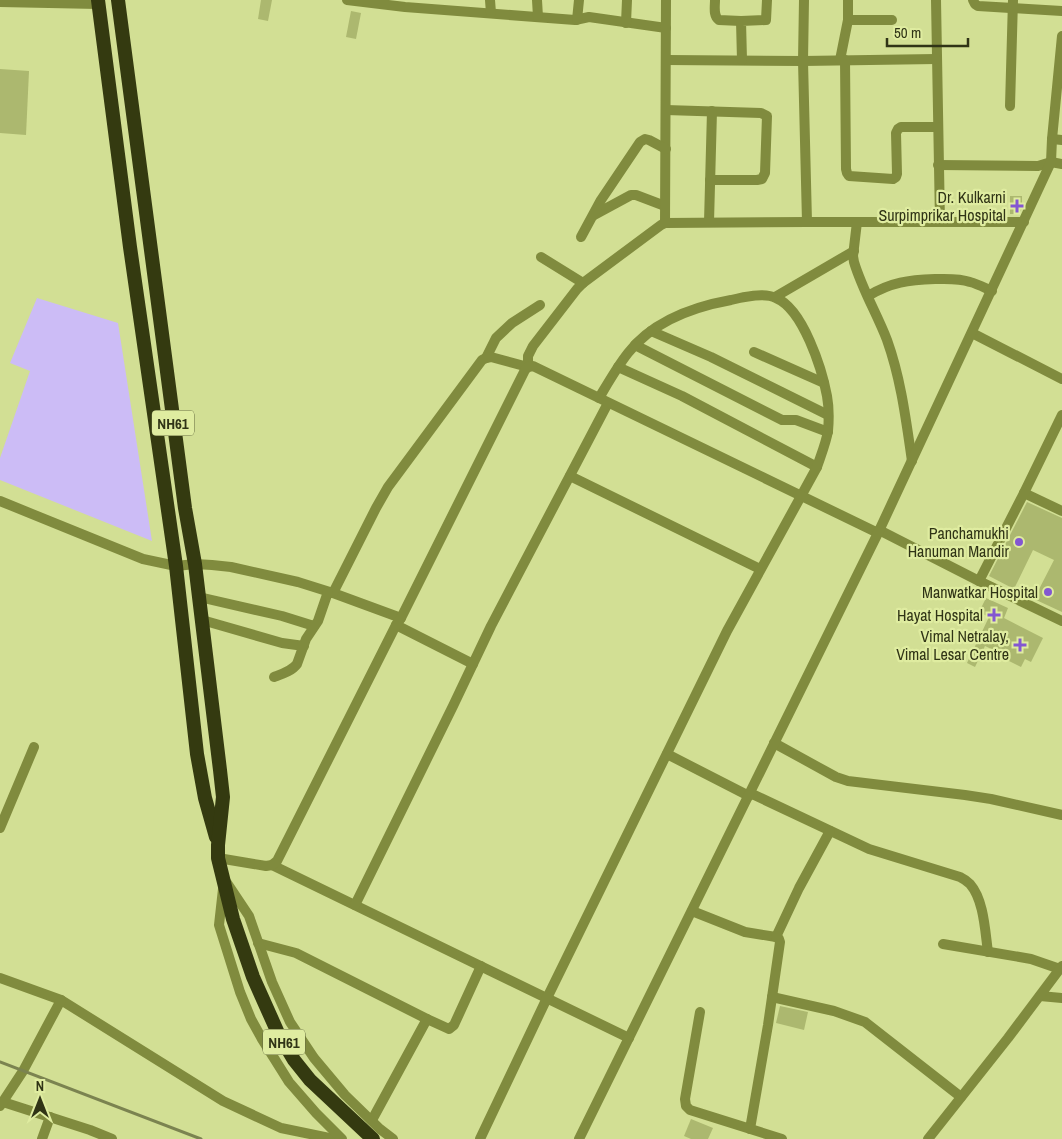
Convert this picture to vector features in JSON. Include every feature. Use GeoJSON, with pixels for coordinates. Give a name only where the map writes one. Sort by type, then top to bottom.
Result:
{"type":"FeatureCollection","features":[{"type":"Feature","properties":{"kind":"highway","name":"NH61"},"geometry":{"type":"LineString","coordinates":[[118,0],[182,489],[195,564],[202,620],[222,797],[218,852]]}},
{"type":"Feature","properties":{"kind":"highway","name":"NH61"},"geometry":{"type":"LineString","coordinates":[[98,2],[130,247],[176,566],[197,754],[204,798],[233,919],[264,1003],[278,1033],[294,1060],[310,1080],[373,1139]]}},
{"type":"Feature","properties":{"kind":"street"},"geometry":{"type":"LineString","coordinates":[[348,0],[446,5],[491,13],[577,20],[589,18],[666,28]]}},
{"type":"Feature","properties":{"kind":"street"},"geometry":{"type":"LineString","coordinates":[[490,0],[491,13]]}},
{"type":"Feature","properties":{"kind":"street"},"geometry":{"type":"LineString","coordinates":[[538,0],[538,17]]}},
{"type":"Feature","properties":{"kind":"street"},"geometry":{"type":"LineString","coordinates":[[577,20],[578,0]]}},
{"type":"Feature","properties":{"kind":"street"},"geometry":{"type":"LineString","coordinates":[[626,23],[627,0]]}},
{"type":"Feature","properties":{"kind":"street"},"geometry":{"type":"LineString","coordinates":[[665,223],[666,0]]}},
{"type":"Feature","properties":{"kind":"street"},"geometry":{"type":"LineString","coordinates":[[715,0],[715,16],[718,20],[741,21],[766,20],[767,0]]}},
{"type":"Feature","properties":{"kind":"street"},"geometry":{"type":"LineString","coordinates":[[804,0],[807,222]]}},
{"type":"Feature","properties":{"kind":"street"},"geometry":{"type":"LineString","coordinates":[[848,0],[848,20],[842,60],[846,169],[849,176],[893,179],[897,174],[896,133],[898,129],[938,127]]}},
{"type":"Feature","properties":{"kind":"street"},"geometry":{"type":"LineString","coordinates":[[936,0],[940,222]]}},
{"type":"Feature","properties":{"kind":"street"},"geometry":{"type":"LineString","coordinates":[[973,0],[974,4],[978,6],[1013,4],[1062,11]]}},
{"type":"Feature","properties":{"kind":"street"},"geometry":{"type":"LineString","coordinates":[[0,2],[98,2]]}},
{"type":"Feature","properties":{"kind":"street"},"geometry":{"type":"LineString","coordinates":[[1010,106],[1013,4]]}},
{"type":"Feature","properties":{"kind":"street"},"geometry":{"type":"LineString","coordinates":[[848,20],[892,20]]}},
{"type":"Feature","properties":{"kind":"street"},"geometry":{"type":"LineString","coordinates":[[741,21],[742,60]]}},
{"type":"Feature","properties":{"kind":"street"},"geometry":{"type":"LineString","coordinates":[[579,1139],[879,532],[1024,222],[1057,163],[1062,36]]}},
{"type":"Feature","properties":{"kind":"street"},"geometry":{"type":"LineString","coordinates":[[667,60],[804,61],[936,59]]}},
{"type":"Feature","properties":{"kind":"street"},"geometry":{"type":"LineString","coordinates":[[666,110],[761,113],[767,116],[765,173],[762,179],[710,180]]}},
{"type":"Feature","properties":{"kind":"street"},"geometry":{"type":"LineString","coordinates":[[710,222],[712,111]]}},
{"type":"Feature","properties":{"kind":"street"},"geometry":{"type":"LineString","coordinates":[[581,236],[601,200],[640,142],[645,139],[649,140],[666,149]]}},
{"type":"Feature","properties":{"kind":"street"},"geometry":{"type":"LineString","coordinates":[[938,165],[1038,166],[1057,163]]}},
{"type":"Feature","properties":{"kind":"street"},"geometry":{"type":"LineString","coordinates":[[593,215],[630,195],[636,195],[666,206]]}},
{"type":"Feature","properties":{"kind":"street"},"geometry":{"type":"LineString","coordinates":[[857,222],[853,256],[856,268],[887,340],[896,369],[912,461]]}},
{"type":"Feature","properties":{"kind":"street"},"geometry":{"type":"LineString","coordinates":[[218,852],[266,866],[272,865],[277,861],[528,366],[528,356],[533,346],[577,289],[584,283],[665,223],[1024,222]]}},
{"type":"Feature","properties":{"kind":"street"},"geometry":{"type":"LineString","coordinates":[[775,297],[854,252]]}},
{"type":"Feature","properties":{"kind":"street"},"geometry":{"type":"LineString","coordinates":[[541,257],[584,283]]}},
{"type":"Feature","properties":{"kind":"street"},"geometry":{"type":"LineString","coordinates":[[868,296],[886,286],[913,280],[963,280],[992,291]]}},
{"type":"Feature","properties":{"kind":"street"},"geometry":{"type":"LineString","coordinates":[[355,905],[518,572],[570,476],[618,366],[635,345],[651,331],[678,315],[719,302],[750,296],[770,296],[784,302],[796,315],[808,338],[824,384],[828,415],[828,432],[824,448],[817,467],[727,631],[480,1139]]}},
{"type":"Feature","properties":{"kind":"street"},"geometry":{"type":"LineString","coordinates":[[486,358],[496,338],[512,323],[540,305]]}},
{"type":"Feature","properties":{"kind":"street"},"geometry":{"type":"LineString","coordinates":[[651,331],[711,357],[828,415]]}},
{"type":"Feature","properties":{"kind":"street"},"geometry":{"type":"LineString","coordinates":[[972,333],[1062,380]]}},
{"type":"Feature","properties":{"kind":"street"},"geometry":{"type":"LineString","coordinates":[[635,345],[782,420],[796,420],[828,432]]}},
{"type":"Feature","properties":{"kind":"street"},"geometry":{"type":"LineString","coordinates":[[754,352],[824,384]]}},
{"type":"Feature","properties":{"kind":"street"},"geometry":{"type":"LineString","coordinates":[[274,677],[295,667],[331,592],[388,487],[482,360],[491,357],[533,366],[1062,622]]}},
{"type":"Feature","properties":{"kind":"street"},"geometry":{"type":"LineString","coordinates":[[618,366],[682,396],[817,467]]}},
{"type":"Feature","properties":{"kind":"street"},"geometry":{"type":"LineString","coordinates":[[979,581],[1062,415]]}},
{"type":"Feature","properties":{"kind":"street"},"geometry":{"type":"LineString","coordinates":[[570,476],[760,569]]}},
{"type":"Feature","properties":{"kind":"street"},"geometry":{"type":"LineString","coordinates":[[1024,493],[1062,511]]}},
{"type":"Feature","properties":{"kind":"street"},"geometry":{"type":"LineString","coordinates":[[0,502],[143,559],[176,566],[195,564],[231,567],[298,582],[331,592],[399,621],[473,664]]}},
{"type":"Feature","properties":{"kind":"street"},"geometry":{"type":"LineString","coordinates":[[199,597],[282,616],[314,626]]}},
{"type":"Feature","properties":{"kind":"street"},"geometry":{"type":"LineString","coordinates":[[202,620],[282,643],[304,646]]}},
{"type":"Feature","properties":{"kind":"street"},"geometry":{"type":"LineString","coordinates":[[774,743],[836,777],[848,781],[991,799],[1062,815]]}},
{"type":"Feature","properties":{"kind":"street"},"geometry":{"type":"LineString","coordinates":[[0,828],[34,747]]}},
{"type":"Feature","properties":{"kind":"street"},"geometry":{"type":"LineString","coordinates":[[667,754],[868,849],[969,882],[975,892],[982,912],[988,952]]}},
{"type":"Feature","properties":{"kind":"street"},"geometry":{"type":"LineString","coordinates":[[776,937],[799,888],[830,831]]}},
{"type":"Feature","properties":{"kind":"street"},"geometry":{"type":"LineString","coordinates":[[272,865],[629,1038]]}},
{"type":"Feature","properties":{"kind":"street"},"geometry":{"type":"LineString","coordinates":[[224,878],[249,916],[272,982],[290,1022],[314,1058],[345,1095],[394,1139]]}},
{"type":"Feature","properties":{"kind":"street"},"geometry":{"type":"LineString","coordinates":[[224,878],[220,925],[240,992],[252,1019],[262,1039],[289,1082],[316,1114],[342,1139]]}},
{"type":"Feature","properties":{"kind":"street"},"geometry":{"type":"LineString","coordinates":[[692,911],[745,932],[776,937],[780,942],[750,1129]]}},
{"type":"Feature","properties":{"kind":"street"},"geometry":{"type":"LineString","coordinates":[[258,943],[296,953],[447,1029],[452,1028],[481,966]]}},
{"type":"Feature","properties":{"kind":"street"},"geometry":{"type":"LineString","coordinates":[[928,1139],[1061,967],[1031,959],[943,944]]}},
{"type":"Feature","properties":{"kind":"street"},"geometry":{"type":"LineString","coordinates":[[0,978],[61,1000],[223,1101],[281,1128],[334,1139]]}},
{"type":"Feature","properties":{"kind":"street"},"geometry":{"type":"LineString","coordinates":[[1040,996],[1062,998]]}},
{"type":"Feature","properties":{"kind":"street"},"geometry":{"type":"LineString","coordinates":[[772,997],[834,1011],[865,1022],[961,1097]]}},
{"type":"Feature","properties":{"kind":"street"},"geometry":{"type":"LineString","coordinates":[[61,1000],[23,1070],[1,1104],[50,1117],[88,1134],[112,1139]]}},
{"type":"Feature","properties":{"kind":"street"},"geometry":{"type":"LineString","coordinates":[[700,1012],[685,1099],[686,1106],[690,1110],[782,1139]]}},
{"type":"Feature","properties":{"kind":"street"},"geometry":{"type":"LineString","coordinates":[[372,1120],[427,1019]]}},
{"type":"Feature","properties":{"kind":"street"},"geometry":{"type":"LineString","coordinates":[[42,1139],[50,1117]]}},
{"type":"Feature","properties":{"kind":"shaded area"},"geometry":{"type":"Polygon","coordinates":[[[37,298],[118,323],[152,541],[0,480],[0,458],[30,371],[10,363],[37,298]]]}},
{"type":"Feature","properties":{"kind":"building"},"geometry":{"type":"Polygon","coordinates":[[[261,0],[272,0],[268,21],[258,19],[261,0]]]}},
{"type":"Feature","properties":{"kind":"building"},"geometry":{"type":"Polygon","coordinates":[[[351,11],[361,13],[356,39],[346,37],[351,11]]]}},
{"type":"Feature","properties":{"kind":"building"},"geometry":{"type":"Polygon","coordinates":[[[0,69],[29,71],[26,135],[0,133],[0,69]]]}},
{"type":"Feature","properties":{"kind":"building"},"geometry":{"type":"Polygon","coordinates":[[[1010,196],[1022,196],[1022,208],[1019,214],[1010,214],[1010,196]]]}},
{"type":"Feature","properties":{"kind":"building"},"geometry":{"type":"Polygon","coordinates":[[[1027,502],[1062,518],[1062,612],[1034,599],[1054,560],[1033,550],[1014,589],[989,576],[1027,502]]]}},
{"type":"Feature","properties":{"kind":"building"},"geometry":{"type":"Polygon","coordinates":[[[986,598],[1008,608],[1004,618],[1043,638],[1031,662],[1025,659],[1021,667],[999,656],[1000,653],[985,646],[975,667],[967,663],[989,617],[979,612],[986,598]]]}},
{"type":"Feature","properties":{"kind":"building"},"geometry":{"type":"Polygon","coordinates":[[[780,1006],[808,1012],[804,1030],[776,1023],[780,1006]]]}},
{"type":"Feature","properties":{"kind":"building"},"geometry":{"type":"Polygon","coordinates":[[[691,1119],[713,1128],[708,1139],[691,1139],[684,1136],[691,1119]]]}},
{"type":"Feature","properties":{"kind":"railway"},"geometry":{"type":"LineString","coordinates":[[0,1062],[201,1139]]}},
{"type":"Feature","properties":{"kind":"place","name":"Dr. Kulkarni Surpimprikar Hospital"},"geometry":{"type":"Point","coordinates":[1017,206]}},
{"type":"Feature","properties":{"kind":"place","name":"Panchamukhi Hanuman Mandir"},"geometry":{"type":"Point","coordinates":[1019,542]}},
{"type":"Feature","properties":{"kind":"place","name":"Manwatkar Hospital"},"geometry":{"type":"Point","coordinates":[1048,592]}},
{"type":"Feature","properties":{"kind":"place","name":"Hayat Hospital"},"geometry":{"type":"Point","coordinates":[994,615]}},
{"type":"Feature","properties":{"kind":"place","name":"Vimal Netralay, Vimal Lesar Centre"},"geometry":{"type":"Point","coordinates":[1020,645]}}]}
